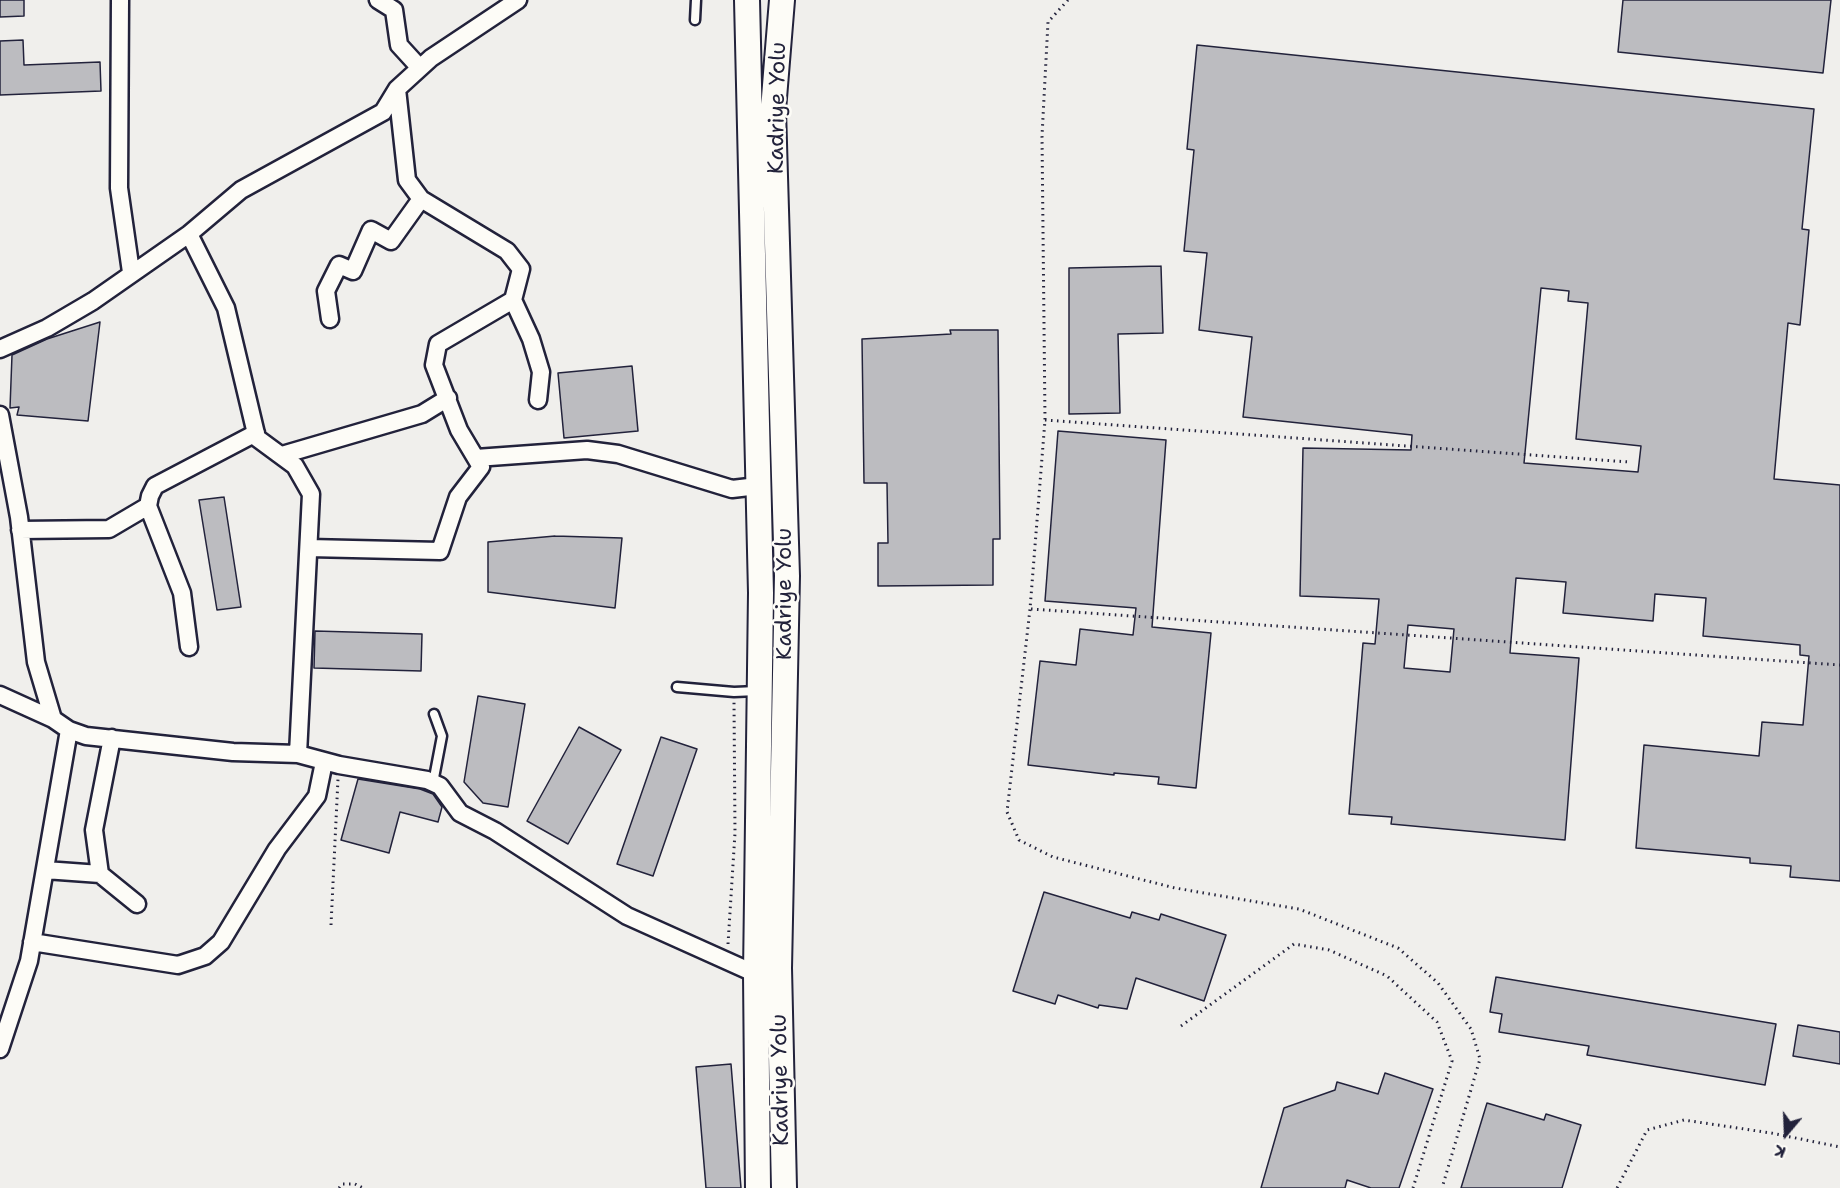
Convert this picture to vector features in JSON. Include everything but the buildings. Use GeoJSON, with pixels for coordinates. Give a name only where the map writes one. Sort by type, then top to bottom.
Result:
{"type":"FeatureCollection","features":[{"type":"Feature","properties":{"kind":"main road","name":"Kadriye Yolu"},"geometry":{"type":"LineString","coordinates":[[747,0],[758,486],[760,691],[756,974],[758,1188]]}},
{"type":"Feature","properties":{"kind":"main road","name":"Kadriye Yolu"},"geometry":{"type":"LineString","coordinates":[[782,0],[774,110],[787,576],[779,968],[784,1188]]}},
{"type":"Feature","properties":{"kind":"street"},"geometry":{"type":"LineString","coordinates":[[120,0],[119,188],[131,272]]}},
{"type":"Feature","properties":{"kind":"street"},"geometry":{"type":"LineString","coordinates":[[378,0],[394,10],[399,45],[420,68]]}},
{"type":"Feature","properties":{"kind":"street"},"geometry":{"type":"LineString","coordinates":[[0,350],[47,328],[93,301],[131,272],[189,234],[241,190],[383,112],[397,89],[420,68],[518,0]]}},
{"type":"Feature","properties":{"kind":"street"},"geometry":{"type":"LineString","coordinates":[[397,89],[407,180],[421,199],[507,251],[521,269],[513,300],[531,339],[541,372],[538,400]]}},
{"type":"Feature","properties":{"kind":"street"},"geometry":{"type":"LineString","coordinates":[[330,319],[326,291],[339,265],[352,271],[371,230],[391,241],[421,199]]}},
{"type":"Feature","properties":{"kind":"street"},"geometry":{"type":"LineString","coordinates":[[189,234],[226,308],[257,438],[295,466],[311,494],[298,754]]}},
{"type":"Feature","properties":{"kind":"street"},"geometry":{"type":"LineString","coordinates":[[309,548],[440,551],[458,497],[481,467],[459,430],[434,365],[438,344],[513,300]]}},
{"type":"Feature","properties":{"kind":"street"},"geometry":{"type":"LineString","coordinates":[[282,455],[422,414],[448,398]]}},
{"type":"Feature","properties":{"kind":"street"},"geometry":{"type":"LineString","coordinates":[[0,415],[20,530],[36,662],[53,719]]}},
{"type":"Feature","properties":{"kind":"street"},"geometry":{"type":"LineString","coordinates":[[20,530],[109,529],[148,506],[155,486],[256,433]]}},
{"type":"Feature","properties":{"kind":"street"},"geometry":{"type":"LineString","coordinates":[[476,458],[586,450],[618,454],[732,489],[758,486]]}},
{"type":"Feature","properties":{"kind":"street"},"geometry":{"type":"LineString","coordinates":[[148,506],[182,593],[189,647]]}},
{"type":"Feature","properties":{"kind":"street"},"geometry":{"type":"LineString","coordinates":[[0,695],[53,719],[69,730],[86,736],[233,752],[298,754],[332,764],[433,783],[440,786],[460,813],[495,831],[627,916],[756,974],[779,968]]}},
{"type":"Feature","properties":{"kind":"street"},"geometry":{"type":"LineString","coordinates":[[0,1049],[29,961],[69,730]]}},
{"type":"Feature","properties":{"kind":"street"},"geometry":{"type":"LineString","coordinates":[[100,874],[94,830],[112,738]]}},
{"type":"Feature","properties":{"kind":"street"},"geometry":{"type":"LineString","coordinates":[[32,942],[178,965],[205,956],[220,942],[277,849],[317,796],[332,764]]}},
{"type":"Feature","properties":{"kind":"street"},"geometry":{"type":"LineString","coordinates":[[45,870],[100,874],[137,904]]}},
{"type":"Feature","properties":{"kind":"lane"},"geometry":{"type":"LineString","coordinates":[[695,20],[696,0]]}},
{"type":"Feature","properties":{"kind":"lane"},"geometry":{"type":"LineString","coordinates":[[677,687],[734,692],[760,691]]}},
{"type":"Feature","properties":{"kind":"lane"},"geometry":{"type":"LineString","coordinates":[[433,783],[442,736],[434,714]]}},
{"type":"Feature","properties":{"kind":"path"},"geometry":{"type":"LineString","coordinates":[[1068,0],[1048,22],[1042,136],[1045,420],[1030,609],[1006,812],[1019,840],[1053,857],[1175,888],[1299,909],[1398,948],[1438,983],[1471,1029],[1480,1059],[1442,1188]]}},
{"type":"Feature","properties":{"kind":"path"},"geometry":{"type":"LineString","coordinates":[[1045,420],[1629,462]]}},
{"type":"Feature","properties":{"kind":"path"},"geometry":{"type":"LineString","coordinates":[[1030,609],[1840,665]]}},
{"type":"Feature","properties":{"kind":"path"},"geometry":{"type":"LineString","coordinates":[[727,961],[735,833],[734,692]]}},
{"type":"Feature","properties":{"kind":"path"},"geometry":{"type":"LineString","coordinates":[[331,925],[332,764]]}},
{"type":"Feature","properties":{"kind":"path"},"geometry":{"type":"LineString","coordinates":[[1181,1026],[1293,944],[1329,950],[1388,976],[1437,1022],[1452,1061],[1413,1188]]}},
{"type":"Feature","properties":{"kind":"path"},"geometry":{"type":"LineString","coordinates":[[1617,1188],[1647,1130],[1684,1119],[1771,1133],[1840,1148]]}},
{"type":"Feature","properties":{"kind":"path"},"geometry":{"type":"LineString","coordinates":[[339,1188],[342,1184],[355,1184],[363,1188]]}}]}
